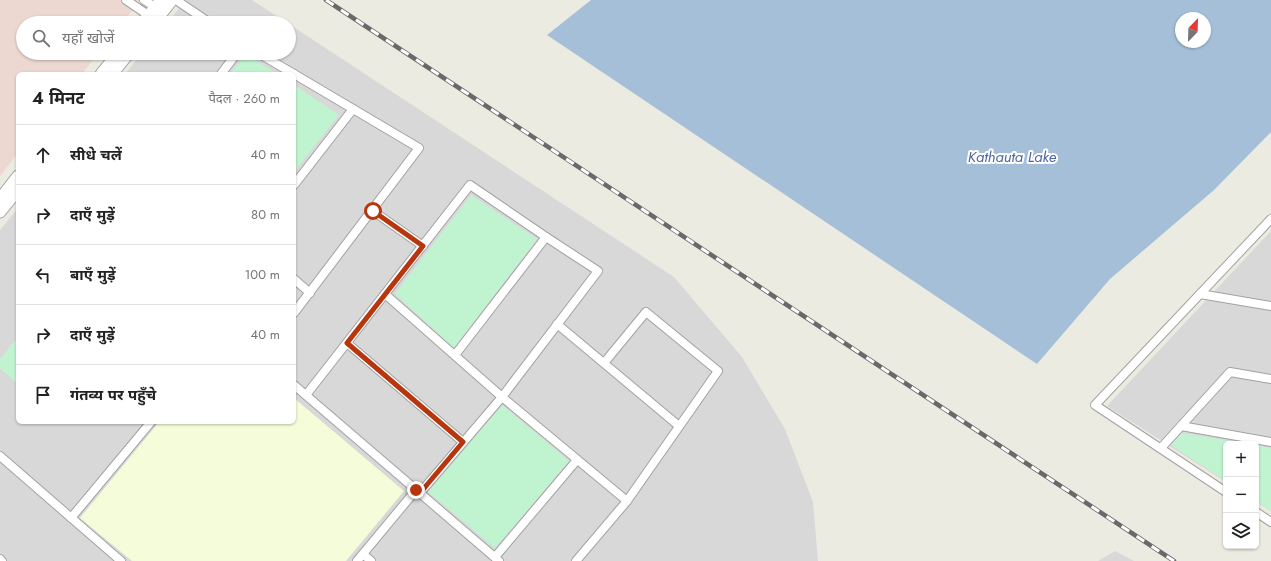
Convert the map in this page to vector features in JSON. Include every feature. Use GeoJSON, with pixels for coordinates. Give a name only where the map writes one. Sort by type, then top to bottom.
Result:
{"type":"FeatureCollection","features":[{"type":"Feature","properties":{"kind":"street"},"geometry":{"type":"LineString","coordinates":[[126,0],[153,14]]}},
{"type":"Feature","properties":{"kind":"street"},"geometry":{"type":"LineString","coordinates":[[144,0],[153,14]]}},
{"type":"Feature","properties":{"kind":"street"},"geometry":{"type":"LineString","coordinates":[[153,14],[172,0]]}},
{"type":"Feature","properties":{"kind":"street"},"geometry":{"type":"LineString","coordinates":[[176,0],[200,16]]}},
{"type":"Feature","properties":{"kind":"street"},"geometry":{"type":"LineString","coordinates":[[103,72],[112,60]]}},
{"type":"Feature","properties":{"kind":"street"},"geometry":{"type":"LineString","coordinates":[[114,72],[123,60]]}},
{"type":"Feature","properties":{"kind":"street"},"geometry":{"type":"LineString","coordinates":[[223,72],[232,60]]}},
{"type":"Feature","properties":{"kind":"street"},"geometry":{"type":"LineString","coordinates":[[270,60],[291,72]]}},
{"type":"Feature","properties":{"kind":"street"},"geometry":{"type":"LineString","coordinates":[[296,75],[420,148],[296,310]]}},
{"type":"Feature","properties":{"kind":"street"},"geometry":{"type":"LineString","coordinates":[[296,182],[353,109]]}},
{"type":"Feature","properties":{"kind":"street"},"geometry":{"type":"LineString","coordinates":[[0,199],[16,179]]}},
{"type":"Feature","properties":{"kind":"street"},"geometry":{"type":"LineString","coordinates":[[306,395],[470,185],[598,271],[502,397],[357,561]]}},
{"type":"Feature","properties":{"kind":"street"},"geometry":{"type":"LineString","coordinates":[[0,212],[16,192]]}},
{"type":"Feature","properties":{"kind":"street"},"geometry":{"type":"LineString","coordinates":[[373,211],[423,246]]}},
{"type":"Feature","properties":{"kind":"street"},"geometry":{"type":"LineString","coordinates":[[1223,490],[1095,405],[1270,221]]}},
{"type":"Feature","properties":{"kind":"street"},"geometry":{"type":"LineString","coordinates":[[454,356],[546,237]]}},
{"type":"Feature","properties":{"kind":"street"},"geometry":{"type":"LineString","coordinates":[[296,281],[310,293]]}},
{"type":"Feature","properties":{"kind":"street"},"geometry":{"type":"LineString","coordinates":[[385,294],[454,356],[627,501]]}},
{"type":"Feature","properties":{"kind":"street"},"geometry":{"type":"LineString","coordinates":[[1200,294],[1271,306]]}},
{"type":"Feature","properties":{"kind":"street"},"geometry":{"type":"LineString","coordinates":[[576,561],[627,501],[718,371],[646,312],[604,363]]}},
{"type":"Feature","properties":{"kind":"street"},"geometry":{"type":"LineString","coordinates":[[557,324],[679,426]]}},
{"type":"Feature","properties":{"kind":"street"},"geometry":{"type":"LineString","coordinates":[[347,343],[463,442]]}},
{"type":"Feature","properties":{"kind":"street"},"geometry":{"type":"LineString","coordinates":[[1161,448],[1230,372],[1271,379]]}},
{"type":"Feature","properties":{"kind":"street"},"geometry":{"type":"LineString","coordinates":[[296,386],[497,559],[577,460]]}},
{"type":"Feature","properties":{"kind":"street"},"geometry":{"type":"LineString","coordinates":[[71,518],[149,424]]}},
{"type":"Feature","properties":{"kind":"street"},"geometry":{"type":"LineString","coordinates":[[1181,426],[1271,442]]}},
{"type":"Feature","properties":{"kind":"street"},"geometry":{"type":"LineString","coordinates":[[0,456],[121,561]]}},
{"type":"Feature","properties":{"kind":"street"},"geometry":{"type":"LineString","coordinates":[[1258,513],[1271,522]]}},
{"type":"Feature","properties":{"kind":"street"},"geometry":{"type":"LineString","coordinates":[[363,554],[371,561]]}},
{"type":"Feature","properties":{"kind":"shaded area"},"geometry":{"type":"Polygon","coordinates":[[[0,0],[141,0],[128,16],[16,16],[16,60],[93,60],[84,72],[16,72],[16,156],[0,176],[0,0]]]}},
{"type":"Feature","properties":{"kind":"shaded area"},"geometry":{"type":"Polygon","coordinates":[[[186,0],[252,0],[276,16],[173,16],[186,0]]]}},
{"type":"Feature","properties":{"kind":"shaded area"},"geometry":{"type":"Polygon","coordinates":[[[296,29],[674,277],[742,357],[785,429],[813,502],[818,561],[0,561],[0,230],[16,210],[16,424],[296,424],[296,72],[127,72],[136,60],[296,60],[296,29]]]}},
{"type":"Feature","properties":{"kind":"shaded area"},"geometry":{"type":"Polygon","coordinates":[[[241,60],[255,60],[274,72],[232,72],[241,60]]]}},
{"type":"Feature","properties":{"kind":"shaded area"},"geometry":{"type":"Polygon","coordinates":[[[296,86],[339,115],[296,169],[296,86]]]}},
{"type":"Feature","properties":{"kind":"shaded area"},"geometry":{"type":"Polygon","coordinates":[[[471,195],[537,239],[454,348],[395,294],[471,195]]]}},
{"type":"Feature","properties":{"kind":"shaded area"},"geometry":{"type":"Polygon","coordinates":[[[1271,231],[1271,511],[1259,504],[1259,441],[1223,441],[1223,480],[1107,406],[1271,231]]]}},
{"type":"Feature","properties":{"kind":"shaded area"},"geometry":{"type":"Polygon","coordinates":[[[16,339],[16,382],[0,368],[0,359],[16,339]]]}},
{"type":"Feature","properties":{"kind":"shaded area"},"geometry":{"type":"Polygon","coordinates":[[[296,400],[404,491],[346,561],[132,561],[80,518],[157,424],[296,424],[296,400]]]}},
{"type":"Feature","properties":{"kind":"shaded area"},"geometry":{"type":"Polygon","coordinates":[[[502,405],[569,461],[495,548],[428,492],[502,405]]]}},
{"type":"Feature","properties":{"kind":"shaded area"},"geometry":{"type":"Polygon","coordinates":[[[1182,433],[1230,441],[1223,441],[1223,479],[1171,445],[1182,433]]]}},
{"type":"Feature","properties":{"kind":"shaded area"},"geometry":{"type":"Polygon","coordinates":[[[1259,446],[1271,448],[1271,511],[1259,503],[1259,446]]]}},
{"type":"Feature","properties":{"kind":"shaded area"},"geometry":{"type":"Polygon","coordinates":[[[1115,551],[1134,561],[1098,561],[1115,551]]]}},
{"type":"Feature","properties":{"kind":"water","name":"Kathauta Lake"},"geometry":{"type":"Polygon","coordinates":[[[591,0],[1271,0],[1271,132],[1214,190],[1110,279],[1037,364],[547,35],[591,0]]]}},
{"type":"Feature","properties":{"kind":"railway"},"geometry":{"type":"LineString","coordinates":[[326,0],[1174,561]]}},
{"type":"Feature","properties":{"kind":"route"},"geometry":{"type":"LineString","coordinates":[[373,211],[423,246],[347,343],[463,442],[420,493],[416,490]]}}]}
